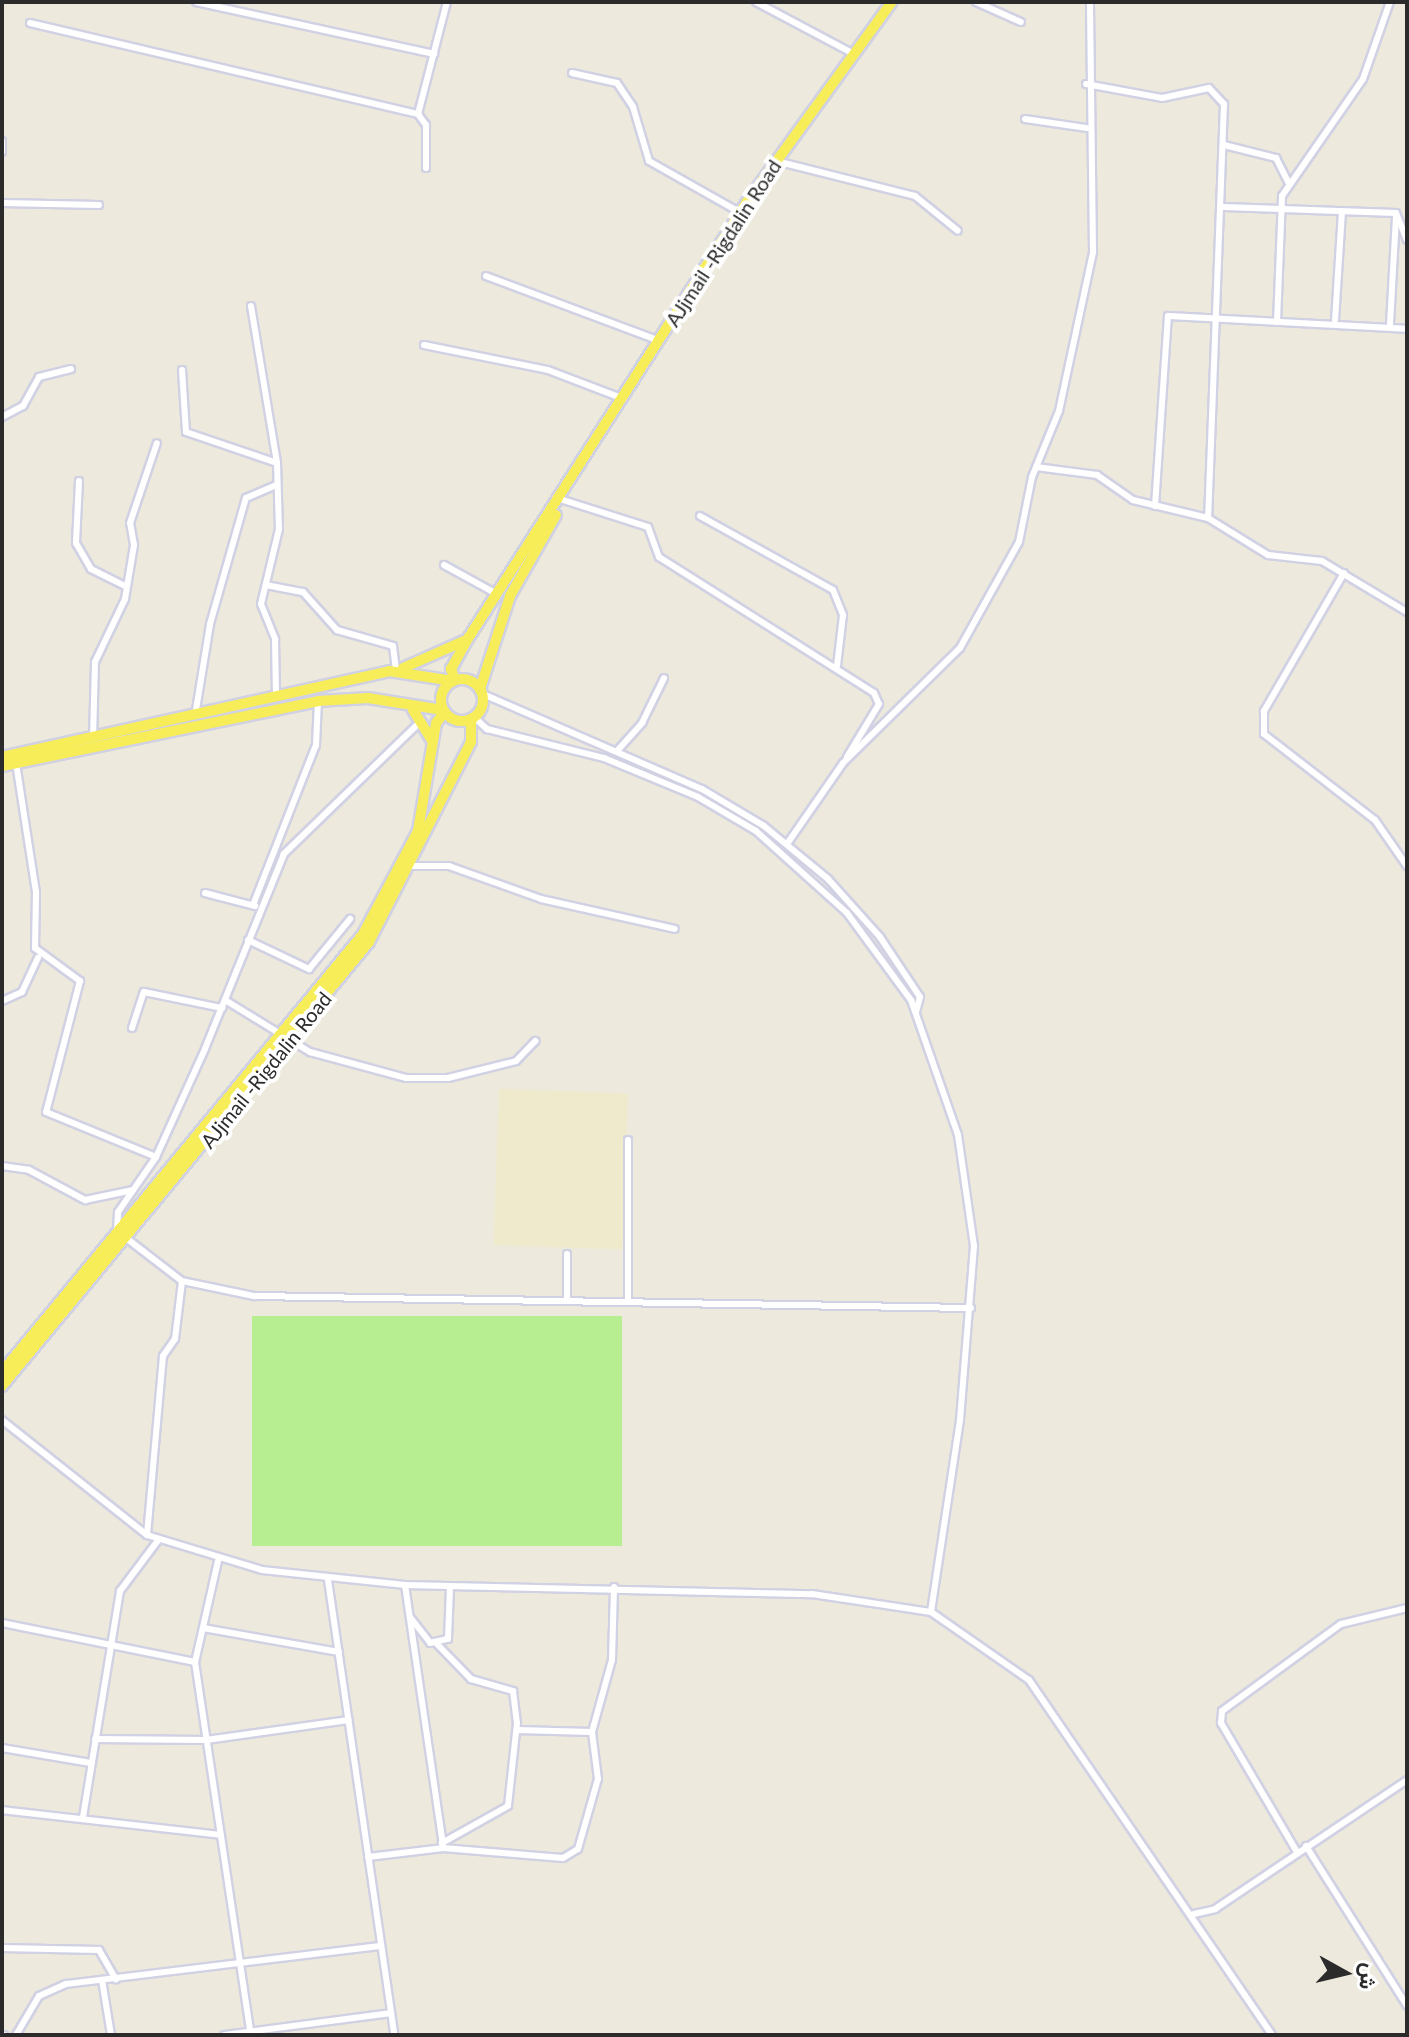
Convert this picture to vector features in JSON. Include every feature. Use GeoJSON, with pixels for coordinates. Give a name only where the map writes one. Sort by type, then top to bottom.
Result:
{"type":"FeatureCollection","features":[{"type":"Feature","properties":{"kind":"main road","name":"AJjmail -Rigdalin Road"},"geometry":{"type":"LineString","coordinates":[[2,1372],[369,942],[412,866],[473,738],[472,718],[510,596],[564,497],[741,213],[852,53],[892,2]]}},
{"type":"Feature","properties":{"kind":"main road","name":"AJjmail -Rigdalin Road"},"geometry":{"type":"LineString","coordinates":[[287,1037],[394,883],[418,831],[432,752],[444,711],[442,693],[454,680],[451,669],[497,594],[564,497]]}},
{"type":"Feature","properties":{"kind":"main road"},"geometry":{"type":"LineString","coordinates":[[2,766],[292,700],[392,670],[469,637]]}},
{"type":"Feature","properties":{"kind":"main road"},"geometry":{"type":"LineString","coordinates":[[392,670],[454,680],[481,691]]}},
{"type":"Feature","properties":{"kind":"main road"},"geometry":{"type":"LineString","coordinates":[[2,757],[277,698],[404,704],[472,718]]}},
{"type":"Feature","properties":{"kind":"main road"},"geometry":{"type":"LineString","coordinates":[[404,704],[423,720],[432,752]]}},
{"type":"Feature","properties":{"kind":"main road","name":"AJjmail -Rigdalin Road"},"geometry":{"type":"LineString","coordinates":[[2,1386],[120,1234]]}},
{"type":"Feature","properties":{"kind":"street"},"geometry":{"type":"LineString","coordinates":[[196,2],[434,54]]}},
{"type":"Feature","properties":{"kind":"street"},"geometry":{"type":"LineString","coordinates":[[418,114],[447,2]]}},
{"type":"Feature","properties":{"kind":"street"},"geometry":{"type":"LineString","coordinates":[[756,2],[852,53]]}},
{"type":"Feature","properties":{"kind":"street"},"geometry":{"type":"LineString","coordinates":[[976,2],[1021,22]]}},
{"type":"Feature","properties":{"kind":"street"},"geometry":{"type":"LineString","coordinates":[[843,763],[901,713],[965,640],[1019,542],[1036,467],[1059,411],[1092,263],[1096,218],[1086,84],[1090,2]]}},
{"type":"Feature","properties":{"kind":"street"},"geometry":{"type":"LineString","coordinates":[[1277,322],[1280,209],[1288,182],[1363,79],[1390,2]]}},
{"type":"Feature","properties":{"kind":"street"},"geometry":{"type":"LineString","coordinates":[[30,23],[418,114],[426,125],[426,168]]}},
{"type":"Feature","properties":{"kind":"street"},"geometry":{"type":"LineString","coordinates":[[572,73],[617,83],[633,107],[649,161],[741,213]]}},
{"type":"Feature","properties":{"kind":"street"},"geometry":{"type":"LineString","coordinates":[[1086,84],[1162,98],[1217,91],[1224,145],[1224,207],[1208,518]]}},
{"type":"Feature","properties":{"kind":"street"},"geometry":{"type":"LineString","coordinates":[[1025,119],[1087,128]]}},
{"type":"Feature","properties":{"kind":"street"},"geometry":{"type":"LineString","coordinates":[[2,141],[2,152]]}},
{"type":"Feature","properties":{"kind":"street"},"geometry":{"type":"LineString","coordinates":[[1224,145],[1276,158],[1288,182]]}},
{"type":"Feature","properties":{"kind":"street"},"geometry":{"type":"LineString","coordinates":[[776,161],[915,196],[958,231]]}},
{"type":"Feature","properties":{"kind":"street"},"geometry":{"type":"LineString","coordinates":[[2,203],[99,205]]}},
{"type":"Feature","properties":{"kind":"street"},"geometry":{"type":"LineString","coordinates":[[1224,207],[1396,213]]}},
{"type":"Feature","properties":{"kind":"street"},"geometry":{"type":"LineString","coordinates":[[1335,320],[1342,212]]}},
{"type":"Feature","properties":{"kind":"street"},"geometry":{"type":"LineString","coordinates":[[1396,213],[1407,240]]}},
{"type":"Feature","properties":{"kind":"street"},"geometry":{"type":"LineString","coordinates":[[1390,324],[1396,213]]}},
{"type":"Feature","properties":{"kind":"street"},"geometry":{"type":"LineString","coordinates":[[486,276],[660,341]]}},
{"type":"Feature","properties":{"kind":"street"},"geometry":{"type":"LineString","coordinates":[[251,306],[277,463],[279,529],[261,604],[275,639],[277,698]]}},
{"type":"Feature","properties":{"kind":"street"},"geometry":{"type":"LineString","coordinates":[[1155,506],[1168,316],[1217,314],[1277,322],[1335,320],[1390,324],[1407,329]]}},
{"type":"Feature","properties":{"kind":"street"},"geometry":{"type":"LineString","coordinates":[[424,345],[548,370],[624,399]]}},
{"type":"Feature","properties":{"kind":"street"},"geometry":{"type":"LineString","coordinates":[[2,417],[23,406],[39,377],[71,369]]}},
{"type":"Feature","properties":{"kind":"street"},"geometry":{"type":"LineString","coordinates":[[182,370],[186,432],[277,463]]}},
{"type":"Feature","properties":{"kind":"street"},"geometry":{"type":"LineString","coordinates":[[93,739],[95,662],[127,587],[130,523],[157,443]]}},
{"type":"Feature","properties":{"kind":"street"},"geometry":{"type":"LineString","coordinates":[[1036,467],[1097,475],[1155,506],[1208,518],[1261,552],[1314,558],[1407,612]]}},
{"type":"Feature","properties":{"kind":"street"},"geometry":{"type":"LineString","coordinates":[[79,481],[76,543],[91,569],[127,587]]}},
{"type":"Feature","properties":{"kind":"street"},"geometry":{"type":"LineString","coordinates":[[195,716],[210,624],[246,498],[276,485]]}},
{"type":"Feature","properties":{"kind":"street"},"geometry":{"type":"LineString","coordinates":[[564,497],[648,527],[659,557],[745,617],[837,666],[879,700],[843,763],[787,844]]}},
{"type":"Feature","properties":{"kind":"street"},"geometry":{"type":"LineString","coordinates":[[700,516],[833,590],[843,615],[837,666]]}},
{"type":"Feature","properties":{"kind":"street"},"geometry":{"type":"LineString","coordinates":[[444,565],[497,594]]}},
{"type":"Feature","properties":{"kind":"street"},"geometry":{"type":"LineString","coordinates":[[1344,573],[1264,711],[1264,734],[1375,820],[1407,866]]}},
{"type":"Feature","properties":{"kind":"street"},"geometry":{"type":"LineString","coordinates":[[266,585],[303,592],[337,630],[393,646],[392,670]]}},
{"type":"Feature","properties":{"kind":"street"},"geometry":{"type":"LineString","coordinates":[[617,751],[642,723],[664,678]]}},
{"type":"Feature","properties":{"kind":"street"},"geometry":{"type":"LineString","coordinates":[[481,691],[617,751],[700,793],[787,844],[880,937],[920,997],[916,1014]]}},
{"type":"Feature","properties":{"kind":"street"},"geometry":{"type":"LineString","coordinates":[[318,701],[316,745],[257,906],[248,940],[224,1004],[156,1157],[118,1212],[120,1234],[182,1281],[298,1298],[567,1298],[971,1308]]}},
{"type":"Feature","properties":{"kind":"street"},"geometry":{"type":"LineString","coordinates":[[472,718],[487,729],[604,758],[700,793],[756,831],[821,887],[872,942],[916,1014],[967,1178],[971,1308],[931,1612]]}},
{"type":"Feature","properties":{"kind":"street"},"geometry":{"type":"LineString","coordinates":[[257,906],[294,842],[402,732],[423,720]]}},
{"type":"Feature","properties":{"kind":"street"},"geometry":{"type":"LineString","coordinates":[[2,1001],[22,992],[38,957],[32,855],[16,763]]}},
{"type":"Feature","properties":{"kind":"street"},"geometry":{"type":"LineString","coordinates":[[412,866],[449,866],[541,899],[675,929]]}},
{"type":"Feature","properties":{"kind":"street"},"geometry":{"type":"LineString","coordinates":[[205,893],[257,906]]}},
{"type":"Feature","properties":{"kind":"street"},"geometry":{"type":"LineString","coordinates":[[248,940],[309,969],[350,919]]}},
{"type":"Feature","properties":{"kind":"street"},"geometry":{"type":"LineString","coordinates":[[38,957],[80,981],[46,1112],[156,1157]]}},
{"type":"Feature","properties":{"kind":"street"},"geometry":{"type":"LineString","coordinates":[[132,1028],[144,992],[224,1004],[340,1064],[435,1080],[516,1061],[535,1041]]}},
{"type":"Feature","properties":{"kind":"street"},"geometry":{"type":"LineString","coordinates":[[628,1140],[628,1299]]}},
{"type":"Feature","properties":{"kind":"street"},"geometry":{"type":"LineString","coordinates":[[2,1166],[29,1170],[85,1200],[135,1190]]}},
{"type":"Feature","properties":{"kind":"street"},"geometry":{"type":"LineString","coordinates":[[567,1254],[567,1298]]}},
{"type":"Feature","properties":{"kind":"street"},"geometry":{"type":"LineString","coordinates":[[147,1535],[163,1356],[175,1339],[182,1281]]}},
{"type":"Feature","properties":{"kind":"street"},"geometry":{"type":"LineString","coordinates":[[2,1420],[147,1535],[218,1561],[328,1580],[450,1587],[614,1587],[812,1594],[931,1612],[1029,1680],[1194,1914],[1200,1935],[1272,2035]]}},
{"type":"Feature","properties":{"kind":"street"},"geometry":{"type":"LineString","coordinates":[[83,1817],[120,1591],[159,1539]]}},
{"type":"Feature","properties":{"kind":"street"},"geometry":{"type":"LineString","coordinates":[[218,1561],[195,1662],[250,2032]]}},
{"type":"Feature","properties":{"kind":"street"},"geometry":{"type":"LineString","coordinates":[[328,1580],[394,2035]]}},
{"type":"Feature","properties":{"kind":"street"},"geometry":{"type":"LineString","coordinates":[[405,1585],[443,1846]]}},
{"type":"Feature","properties":{"kind":"street"},"geometry":{"type":"LineString","coordinates":[[437,1644],[448,1639],[450,1587]]}},
{"type":"Feature","properties":{"kind":"street"},"geometry":{"type":"LineString","coordinates":[[368,1857],[443,1846],[571,1856],[598,1779],[592,1732],[612,1660],[614,1587]]}},
{"type":"Feature","properties":{"kind":"street"},"geometry":{"type":"LineString","coordinates":[[1297,1852],[1221,1723],[1222,1711],[1341,1624],[1407,1608]]}},
{"type":"Feature","properties":{"kind":"street"},"geometry":{"type":"LineString","coordinates":[[409,1615],[471,1679],[513,1691],[517,1730],[508,1806],[443,1846]]}},
{"type":"Feature","properties":{"kind":"street"},"geometry":{"type":"LineString","coordinates":[[2,1623],[195,1662]]}},
{"type":"Feature","properties":{"kind":"street"},"geometry":{"type":"LineString","coordinates":[[203,1628],[339,1652]]}},
{"type":"Feature","properties":{"kind":"street"},"geometry":{"type":"LineString","coordinates":[[95,1739],[206,1740],[349,1720]]}},
{"type":"Feature","properties":{"kind":"street"},"geometry":{"type":"LineString","coordinates":[[517,1730],[592,1732]]}},
{"type":"Feature","properties":{"kind":"street"},"geometry":{"type":"LineString","coordinates":[[2,1748],[91,1763]]}},
{"type":"Feature","properties":{"kind":"street"},"geometry":{"type":"LineString","coordinates":[[1194,1914],[1215,1909],[1407,1780]]}},
{"type":"Feature","properties":{"kind":"street"},"geometry":{"type":"LineString","coordinates":[[2,1810],[220,1835]]}},
{"type":"Feature","properties":{"kind":"street"},"geometry":{"type":"LineString","coordinates":[[1306,1846],[1407,2006]]}},
{"type":"Feature","properties":{"kind":"street"},"geometry":{"type":"LineString","coordinates":[[16,2035],[48,1989],[381,1946]]}},
{"type":"Feature","properties":{"kind":"street"},"geometry":{"type":"LineString","coordinates":[[2,1948],[99,1950],[116,1979]]}},
{"type":"Feature","properties":{"kind":"street"},"geometry":{"type":"LineString","coordinates":[[102,1980],[111,2035]]}},
{"type":"Feature","properties":{"kind":"street"},"geometry":{"type":"LineString","coordinates":[[224,2035],[391,2013]]}},
{"type":"Feature","properties":{"kind":"shaded area"},"geometry":{"type":"Polygon","coordinates":[[[499,1089],[628,1094],[622,1249],[494,1245],[499,1089]]]}},
{"type":"Feature","properties":{"kind":"green space"},"geometry":{"type":"Polygon","coordinates":[[[252,1316],[622,1316],[622,1546],[252,1546],[252,1316]]]}}]}
